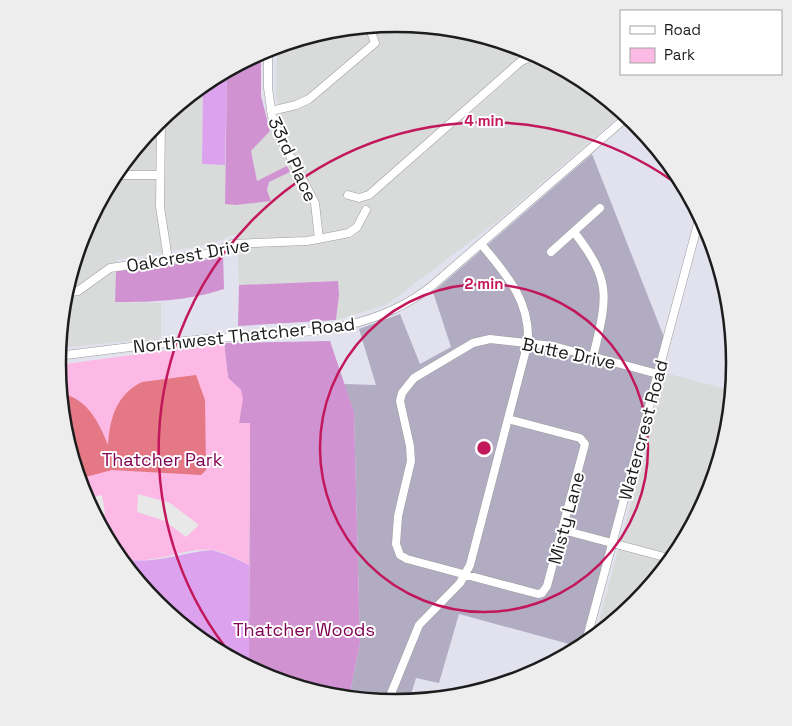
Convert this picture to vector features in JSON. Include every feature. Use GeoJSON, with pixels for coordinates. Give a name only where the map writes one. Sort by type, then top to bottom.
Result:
{"type":"FeatureCollection","features":[{"type":"Feature","properties":{"kind":"street"},"geometry":{"type":"LineString","coordinates":[[271,111],[296,105],[309,99],[375,43],[372,33]]}},
{"type":"Feature","properties":{"kind":"street","name":"33rd Place"},"geometry":{"type":"LineString","coordinates":[[268,59],[268,88],[271,111],[279,135],[315,203],[319,239]]}},
{"type":"Feature","properties":{"kind":"street"},"geometry":{"type":"LineString","coordinates":[[348,195],[359,198],[368,195],[525,59]]}},
{"type":"Feature","properties":{"kind":"street","name":"Northwest Thatcher Road"},"geometry":{"type":"LineString","coordinates":[[66,355],[196,340],[330,329],[380,317],[410,303],[622,122]]}},
{"type":"Feature","properties":{"kind":"street"},"geometry":{"type":"LineString","coordinates":[[161,130],[160,207],[168,259]]}},
{"type":"Feature","properties":{"kind":"street"},"geometry":{"type":"LineString","coordinates":[[124,175],[160,175]]}},
{"type":"Feature","properties":{"kind":"street"},"geometry":{"type":"LineString","coordinates":[[551,252],[600,208]]}},
{"type":"Feature","properties":{"kind":"street","name":"Oakcrest Drive"},"geometry":{"type":"LineString","coordinates":[[74,292],[78,291],[108,269],[213,253],[237,243],[319,239],[349,232],[357,226],[366,210]]}},
{"type":"Feature","properties":{"kind":"street","name":"Watercrest Road"},"geometry":{"type":"LineString","coordinates":[[589,631],[697,228]]}},
{"type":"Feature","properties":{"kind":"street"},"geometry":{"type":"LineString","coordinates":[[574,232],[590,253],[602,279],[604,311],[593,356]]}},
{"type":"Feature","properties":{"kind":"street"},"geometry":{"type":"LineString","coordinates":[[391,694],[420,625],[465,575],[470,565],[528,342],[525,309],[518,292],[481,244]]}},
{"type":"Feature","properties":{"kind":"street","name":"Butte Drive"},"geometry":{"type":"LineString","coordinates":[[465,575],[406,559],[397,550],[398,516],[411,461],[410,446],[400,410],[402,393],[414,378],[473,343],[490,339],[553,346],[658,374]]}},
{"type":"Feature","properties":{"kind":"street","name":"Misty Lane"},"geometry":{"type":"LineString","coordinates":[[465,575],[534,593],[542,593],[547,586],[563,530],[584,453],[584,441],[580,438],[508,419]]}},
{"type":"Feature","properties":{"kind":"street"},"geometry":{"type":"LineString","coordinates":[[563,530],[663,558]]}},
{"type":"Feature","properties":{"kind":"shaded area"},"geometry":{"type":"Polygon","coordinates":[[[396,32],[418,33],[439,35],[482,44],[522,58],[580,88],[617,118],[500,219],[386,305],[336,320],[339,295],[337,281],[239,285],[237,235],[232,235],[212,244],[116,260],[115,302],[161,303],[161,338],[66,347],[72,299],[83,257],[91,237],[121,179],[148,145],[162,129],[203,95],[202,164],[225,165],[225,203],[236,205],[271,201],[267,190],[269,182],[290,172],[287,167],[257,181],[251,151],[270,131],[284,126],[276,96],[277,55],[310,44],[353,35],[396,32]]]}},
{"type":"Feature","properties":{"kind":"shaded area"},"geometry":{"type":"Polygon","coordinates":[[[227,79],[225,165],[202,164],[203,95],[227,79]]]}},
{"type":"Feature","properties":{"kind":"shaded area"},"geometry":{"type":"Polygon","coordinates":[[[592,154],[664,337],[583,636],[569,644],[459,614],[439,683],[416,678],[411,693],[350,691],[360,643],[354,413],[344,384],[376,385],[359,329],[400,314],[420,364],[451,347],[433,292],[592,154]]]}},
{"type":"Feature","properties":{"kind":"shaded area"},"geometry":{"type":"Polygon","coordinates":[[[666,373],[726,389],[720,427],[709,469],[682,528],[671,547],[644,581],[630,597],[598,624],[666,373]]]}},
{"type":"Feature","properties":{"kind":"shaded area"},"geometry":{"type":"Polygon","coordinates":[[[138,494],[170,503],[199,525],[186,537],[165,521],[137,512],[138,494]]]}},
{"type":"Feature","properties":{"kind":"shaded area"},"geometry":{"type":"Polygon","coordinates":[[[102,495],[105,514],[103,514],[95,497],[102,495]]]}},
{"type":"Feature","properties":{"kind":"shaded area"},"geometry":{"type":"Polygon","coordinates":[[[212,550],[249,565],[249,658],[212,638],[178,611],[162,597],[131,560],[154,560],[212,550]]]}},
{"type":"Feature","properties":{"kind":"green space"},"geometry":{"type":"Polygon","coordinates":[[[261,62],[261,96],[270,131],[251,151],[257,181],[287,166],[290,172],[269,182],[267,190],[271,201],[236,205],[225,204],[227,79],[261,62]]]}},
{"type":"Feature","properties":{"kind":"green space"},"geometry":{"type":"Polygon","coordinates":[[[223,254],[224,289],[170,300],[115,302],[116,271],[205,260],[223,254]]]}},
{"type":"Feature","properties":{"kind":"green space"},"geometry":{"type":"Polygon","coordinates":[[[338,281],[339,295],[336,320],[238,326],[239,285],[338,281]]]}},
{"type":"Feature","properties":{"kind":"green space","name":"Thatcher Woods"},"geometry":{"type":"Polygon","coordinates":[[[330,341],[354,412],[360,643],[350,691],[290,676],[249,658],[250,423],[239,423],[241,390],[228,378],[224,343],[330,341]]]}},
{"type":"Feature","properties":{"kind":"green space","name":"Thatcher Park"},"geometry":{"type":"Polygon","coordinates":[[[224,343],[228,378],[241,390],[243,399],[239,423],[250,423],[249,565],[227,554],[213,550],[191,551],[145,560],[131,560],[110,528],[83,469],[68,406],[66,364],[224,343]]]}},
{"type":"Feature","properties":{"kind":"green space"},"geometry":{"type":"Polygon","coordinates":[[[196,375],[205,400],[206,470],[201,475],[112,470],[86,477],[77,449],[67,395],[78,400],[91,412],[108,445],[110,426],[116,408],[133,387],[142,382],[196,375]]]}}]}
